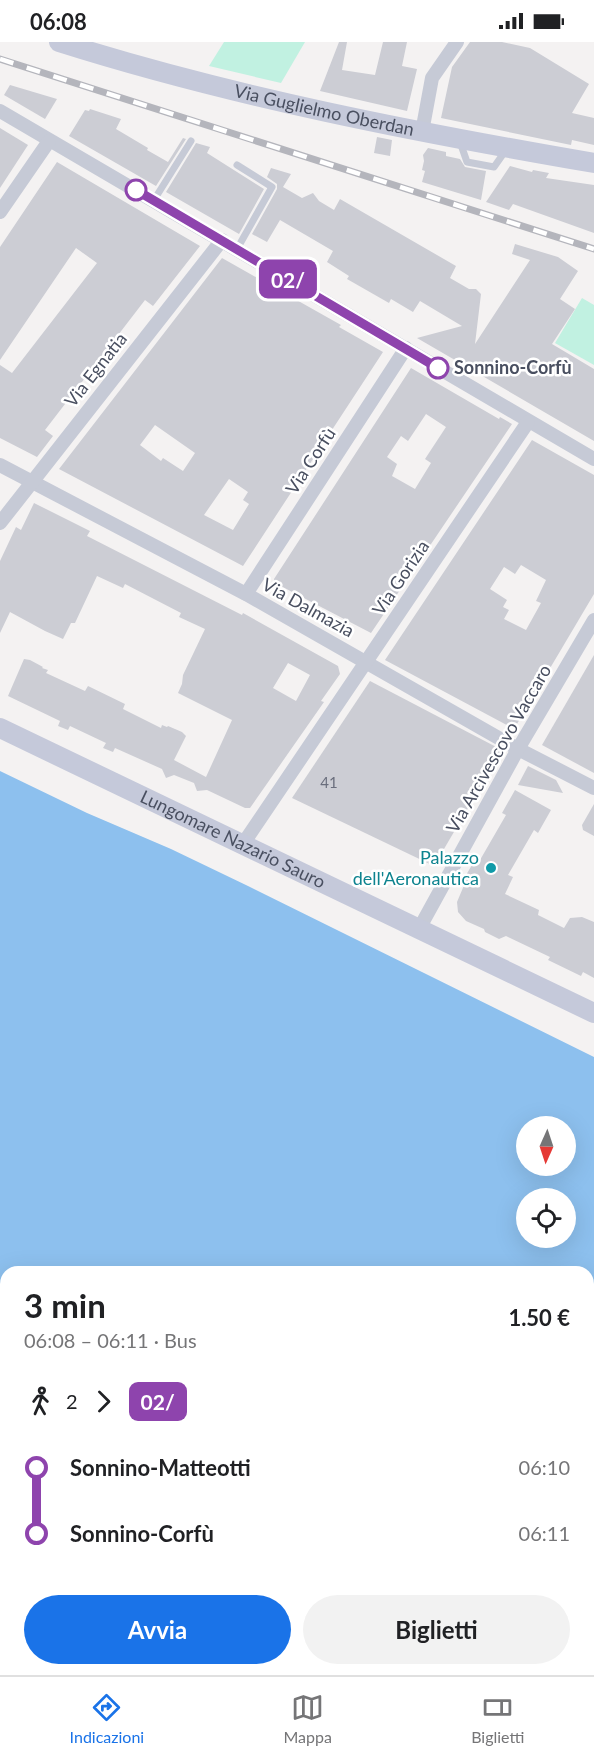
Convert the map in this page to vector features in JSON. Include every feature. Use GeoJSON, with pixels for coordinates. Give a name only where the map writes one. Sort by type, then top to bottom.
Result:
{"type":"FeatureCollection","features":[{"type":"Feature","properties":{"kind":"main road","name":"Via Guglielmo Oberdan"},"geometry":{"type":"LineString","coordinates":[[59,42],[201,82],[422,132],[594,163]]}},
{"type":"Feature","properties":{"kind":"main road","name":"Lungomare Nazario Sauro"},"geometry":{"type":"LineString","coordinates":[[0,728],[594,1013]]}},
{"type":"Feature","properties":{"kind":"street"},"geometry":{"type":"LineString","coordinates":[[422,132],[432,78],[457,42]]}},
{"type":"Feature","properties":{"kind":"street"},"geometry":{"type":"LineString","coordinates":[[0,111],[594,459]]}},
{"type":"Feature","properties":{"kind":"street"},"geometry":{"type":"LineString","coordinates":[[0,212],[49,141]]}},
{"type":"Feature","properties":{"kind":"street","name":"Via Egnatia"},"geometry":{"type":"LineString","coordinates":[[0,523],[222,240]]}},
{"type":"Feature","properties":{"kind":"street","name":"Via Corfù"},"geometry":{"type":"LineString","coordinates":[[246,594],[406,348]]}},
{"type":"Feature","properties":{"kind":"street","name":"Via Gorizia"},"geometry":{"type":"LineString","coordinates":[[243,844],[528,422]]}},
{"type":"Feature","properties":{"kind":"street","name":"Via Dalmazia"},"geometry":{"type":"LineString","coordinates":[[0,465],[246,594],[518,748],[594,788]]}},
{"type":"Feature","properties":{"kind":"street","name":"Via Arcivescovo Vaccaro"},"geometry":{"type":"LineString","coordinates":[[419,928],[518,748],[594,620]]}},
{"type":"Feature","properties":{"kind":"lane"},"geometry":{"type":"LineString","coordinates":[[154,200],[190,141]]}},
{"type":"Feature","properties":{"kind":"lane"},"geometry":{"type":"LineString","coordinates":[[237,165],[272,187],[237,249]]}},
{"type":"Feature","properties":{"kind":"green space"},"geometry":{"type":"Polygon","coordinates":[[[224,42],[305,42],[281,83],[209,66],[224,42]]]}},
{"type":"Feature","properties":{"kind":"green space"},"geometry":{"type":"Polygon","coordinates":[[[582,298],[594,305],[594,365],[555,343],[582,298]]]}},
{"type":"Feature","properties":{"kind":"water"},"geometry":{"type":"Polygon","coordinates":[[[0,771],[248,886],[594,1057],[594,1266],[0,1266],[0,771]]]}},
{"type":"Feature","properties":{"kind":"building"},"geometry":{"type":"Polygon","coordinates":[[[339,42],[347,42],[342,70],[375,75],[383,42],[407,42],[402,66],[417,69],[407,111],[320,91],[339,42]]]}},
{"type":"Feature","properties":{"kind":"building"},"geometry":{"type":"Polygon","coordinates":[[[470,42],[502,42],[530,48],[589,84],[572,113],[594,118],[594,145],[572,140],[571,145],[441,118],[452,67],[470,42]]]}},
{"type":"Feature","properties":{"kind":"building"},"geometry":{"type":"Polygon","coordinates":[[[10,85],[57,99],[45,119],[4,95],[10,85]]]}},
{"type":"Feature","properties":{"kind":"building"},"geometry":{"type":"Polygon","coordinates":[[[90,109],[121,119],[116,129],[168,162],[183,138],[186,139],[156,186],[69,136],[85,110],[90,109]]]}},
{"type":"Feature","properties":{"kind":"building"},"geometry":{"type":"Polygon","coordinates":[[[0,128],[28,145],[0,188],[0,128]]]}},
{"type":"Feature","properties":{"kind":"building"},"geometry":{"type":"Polygon","coordinates":[[[377,137],[392,140],[390,156],[374,153],[377,137]]]}},
{"type":"Feature","properties":{"kind":"building"},"geometry":{"type":"Polygon","coordinates":[[[196,143],[210,147],[207,153],[264,189],[239,234],[166,192],[196,143]]]}},
{"type":"Feature","properties":{"kind":"building"},"geometry":{"type":"Polygon","coordinates":[[[428,148],[446,152],[446,156],[460,159],[465,167],[486,171],[481,200],[422,182],[425,171],[422,170],[423,155],[428,148]]]}},
{"type":"Feature","properties":{"kind":"building"},"geometry":{"type":"Polygon","coordinates":[[[57,162],[200,246],[153,306],[145,300],[45,430],[53,436],[37,457],[0,438],[0,365],[12,373],[97,263],[76,248],[0,360],[0,247],[57,162]]]}},
{"type":"Feature","properties":{"kind":"building"},"geometry":{"type":"Polygon","coordinates":[[[510,166],[532,172],[533,170],[549,173],[546,178],[594,185],[594,233],[513,204],[509,210],[486,202],[510,166]]]}},
{"type":"Feature","properties":{"kind":"building"},"geometry":{"type":"Polygon","coordinates":[[[271,168],[291,174],[283,187],[302,198],[313,193],[319,201],[334,210],[340,199],[456,266],[450,278],[469,289],[476,289],[481,294],[475,344],[530,260],[512,254],[515,244],[558,257],[578,271],[560,299],[575,309],[552,344],[594,369],[594,441],[417,338],[462,326],[420,301],[413,312],[391,299],[389,303],[347,279],[349,276],[327,262],[333,251],[280,220],[267,242],[252,234],[277,189],[277,184],[267,177],[271,168]]]}},
{"type":"Feature","properties":{"kind":"building"},"geometry":{"type":"Polygon","coordinates":[[[222,258],[341,325],[339,327],[383,352],[243,566],[59,469],[222,258]],[[155,425],[140,445],[161,461],[163,458],[183,471],[195,453],[155,425]],[[229,479],[204,515],[233,530],[249,504],[243,500],[248,492],[229,479]]]}},
{"type":"Feature","properties":{"kind":"building"},"geometry":{"type":"Polygon","coordinates":[[[411,368],[499,419],[500,417],[512,424],[371,633],[275,583],[274,579],[411,368]],[[426,414],[408,441],[401,436],[387,457],[397,464],[392,476],[415,489],[431,463],[425,459],[446,427],[426,414]]]}},
{"type":"Feature","properties":{"kind":"building"},"geometry":{"type":"Polygon","coordinates":[[[532,440],[594,475],[594,594],[514,729],[385,660],[532,440]],[[521,565],[515,574],[504,567],[490,589],[507,600],[503,607],[509,610],[504,619],[526,630],[541,603],[536,601],[546,580],[521,565]]]}},
{"type":"Feature","properties":{"kind":"building"},"geometry":{"type":"Polygon","coordinates":[[[34,503],[90,531],[87,536],[242,615],[243,613],[338,666],[340,674],[321,701],[324,702],[250,808],[245,808],[207,790],[197,791],[194,783],[174,775],[166,778],[162,769],[115,748],[113,752],[103,748],[106,743],[70,726],[68,730],[58,726],[60,721],[8,696],[24,659],[30,660],[48,670],[46,673],[85,691],[88,686],[125,704],[123,709],[161,728],[162,725],[168,726],[182,732],[186,736],[174,760],[206,777],[232,720],[178,693],[183,675],[205,629],[179,617],[181,613],[125,584],[123,588],[97,576],[75,623],[71,623],[63,639],[10,612],[0,633],[0,561],[16,527],[21,530],[34,503]],[[288,663],[273,688],[296,701],[310,675],[288,663]]]}},
{"type":"Feature","properties":{"kind":"building"},"geometry":{"type":"Polygon","coordinates":[[[594,655],[594,773],[542,745],[594,655]]]}},
{"type":"Feature","properties":{"kind":"building"},"geometry":{"type":"Polygon","coordinates":[[[370,681],[502,750],[434,866],[292,798],[370,681]]]}},
{"type":"Feature","properties":{"kind":"building"},"geometry":{"type":"Polygon","coordinates":[[[528,766],[556,780],[563,793],[518,785],[528,766]]]}},
{"type":"Feature","properties":{"kind":"building","name":"Palazzo dell'Aeronautica"},"geometry":{"type":"Polygon","coordinates":[[[515,790],[551,810],[538,833],[534,830],[508,875],[513,877],[505,894],[539,910],[538,915],[564,928],[570,918],[582,917],[594,922],[594,978],[583,972],[581,976],[548,960],[550,957],[506,936],[499,939],[466,921],[458,912],[457,902],[465,883],[462,882],[476,858],[480,860],[506,815],[502,813],[515,790]]]}},
{"type":"Feature","properties":{"kind":"building"},"geometry":{"type":"Polygon","coordinates":[[[594,804],[594,836],[583,830],[582,825],[594,804]]]}},
{"type":"Feature","properties":{"kind":"railway"},"geometry":{"type":"LineString","coordinates":[[0,59],[594,249]]}},
{"type":"Feature","properties":{"kind":"bus line","name":"02/"},"geometry":{"type":"LineString","coordinates":[[136,190],[438,368]]}},
{"type":"Feature","properties":{"kind":"place","name":"Sonnino-Corfù"},"geometry":{"type":"Point","coordinates":[438,368]}},
{"type":"Feature","properties":{"kind":"place","name":"Palazzo dell'Aeronautica"},"geometry":{"type":"Point","coordinates":[491,868]}}]}
